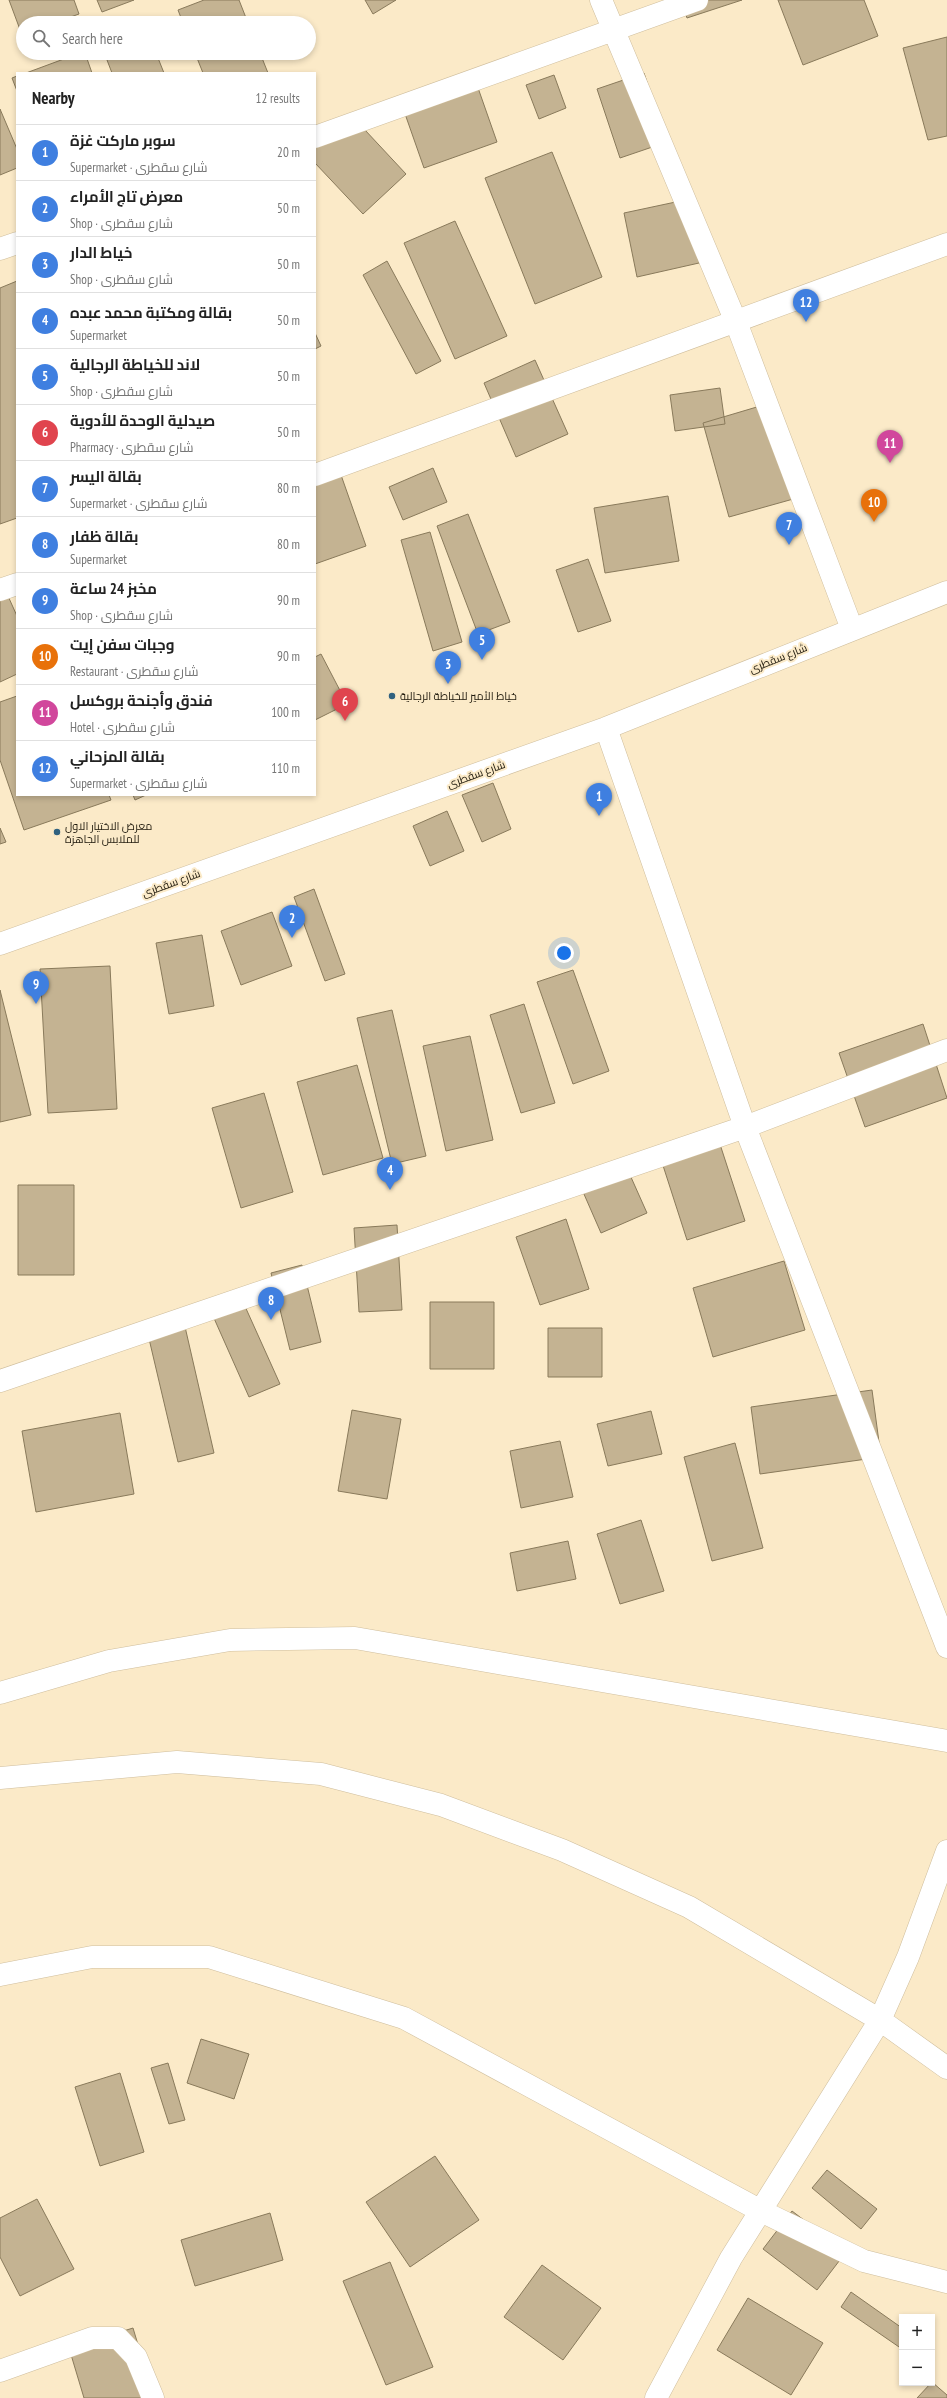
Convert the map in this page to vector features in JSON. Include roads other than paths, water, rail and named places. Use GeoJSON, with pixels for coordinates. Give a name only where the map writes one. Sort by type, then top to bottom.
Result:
{"type":"FeatureCollection","features":[{"type":"Feature","properties":{"kind":"street"},"geometry":{"type":"LineString","coordinates":[[601,0],[736,322],[852,628]]}},
{"type":"Feature","properties":{"kind":"street"},"geometry":{"type":"LineString","coordinates":[[316,137],[697,0]]}},
{"type":"Feature","properties":{"kind":"street"},"geometry":{"type":"LineString","coordinates":[[0,249],[16,243]]}},
{"type":"Feature","properties":{"kind":"street"},"geometry":{"type":"LineString","coordinates":[[316,475],[947,244]]}},
{"type":"Feature","properties":{"kind":"street"},"geometry":{"type":"LineString","coordinates":[[0,590],[16,584]]}},
{"type":"Feature","properties":{"kind":"street","name":"شارع سقطرى"},"geometry":{"type":"LineString","coordinates":[[0,944],[606,728],[852,628],[947,592]]}},
{"type":"Feature","properties":{"kind":"street"},"geometry":{"type":"LineString","coordinates":[[606,728],[745,1127],[947,1647]]}},
{"type":"Feature","properties":{"kind":"street"},"geometry":{"type":"LineString","coordinates":[[0,1380],[745,1127],[947,1050]]}},
{"type":"Feature","properties":{"kind":"street"},"geometry":{"type":"LineString","coordinates":[[0,1693],[109,1661],[230,1640],[356,1638],[947,1742]]}},
{"type":"Feature","properties":{"kind":"street"},"geometry":{"type":"LineString","coordinates":[[0,1778],[177,1762],[321,1774],[441,1805],[562,1850],[689,1907],[880,2020],[947,2068]]}},
{"type":"Feature","properties":{"kind":"street"},"geometry":{"type":"LineString","coordinates":[[656,2398],[731,2258],[880,2020],[908,1957],[947,1851]]}},
{"type":"Feature","properties":{"kind":"street"},"geometry":{"type":"LineString","coordinates":[[0,1975],[92,1957],[209,1957],[389,2013],[404,2018],[761,2212],[864,2261],[947,2282]]}},
{"type":"Feature","properties":{"kind":"street"},"geometry":{"type":"LineString","coordinates":[[0,2371],[92,2338],[118,2338],[136,2357],[153,2398]]}},
{"type":"Feature","properties":{"kind":"place","name":"بقالة المزحاني"},"geometry":{"type":"Point","coordinates":[806,322]}},
{"type":"Feature","properties":{"kind":"place","name":"فندق وأجنحة بروكسل"},"geometry":{"type":"Point","coordinates":[890,463]}},
{"type":"Feature","properties":{"kind":"place","name":"وجبات سفن إيت"},"geometry":{"type":"Point","coordinates":[874,522]}},
{"type":"Feature","properties":{"kind":"place","name":"بقالة اليسر"},"geometry":{"type":"Point","coordinates":[789,545]}},
{"type":"Feature","properties":{"kind":"place","name":"لاند للخياطة الرجالية"},"geometry":{"type":"Point","coordinates":[482,660]}},
{"type":"Feature","properties":{"kind":"place","name":"خياط الدار"},"geometry":{"type":"Point","coordinates":[448,684]}},
{"type":"Feature","properties":{"kind":"place","name":"خياط الأمير للخياطة الرجالية"},"geometry":{"type":"Point","coordinates":[392,696]}},
{"type":"Feature","properties":{"kind":"place","name":"صيدلية الوحدة للأدوية"},"geometry":{"type":"Point","coordinates":[345,721]}},
{"type":"Feature","properties":{"kind":"place","name":"سوبر ماركت غزة"},"geometry":{"type":"Point","coordinates":[599,816]}},
{"type":"Feature","properties":{"kind":"place","name":"معرض الاختيار الاول للملابس الجاهزة"},"geometry":{"type":"Point","coordinates":[57,832]}},
{"type":"Feature","properties":{"kind":"place","name":"معرض تاج الأمراء"},"geometry":{"type":"Point","coordinates":[292,938]}},
{"type":"Feature","properties":{"kind":"place","name":"مخبز 24 ساعة"},"geometry":{"type":"Point","coordinates":[36,1004]}},
{"type":"Feature","properties":{"kind":"place","name":"بقالة ومكتبة محمد عبده"},"geometry":{"type":"Point","coordinates":[390,1190]}},
{"type":"Feature","properties":{"kind":"place","name":"بقالة ظفار"},"geometry":{"type":"Point","coordinates":[271,1320]}}]}
